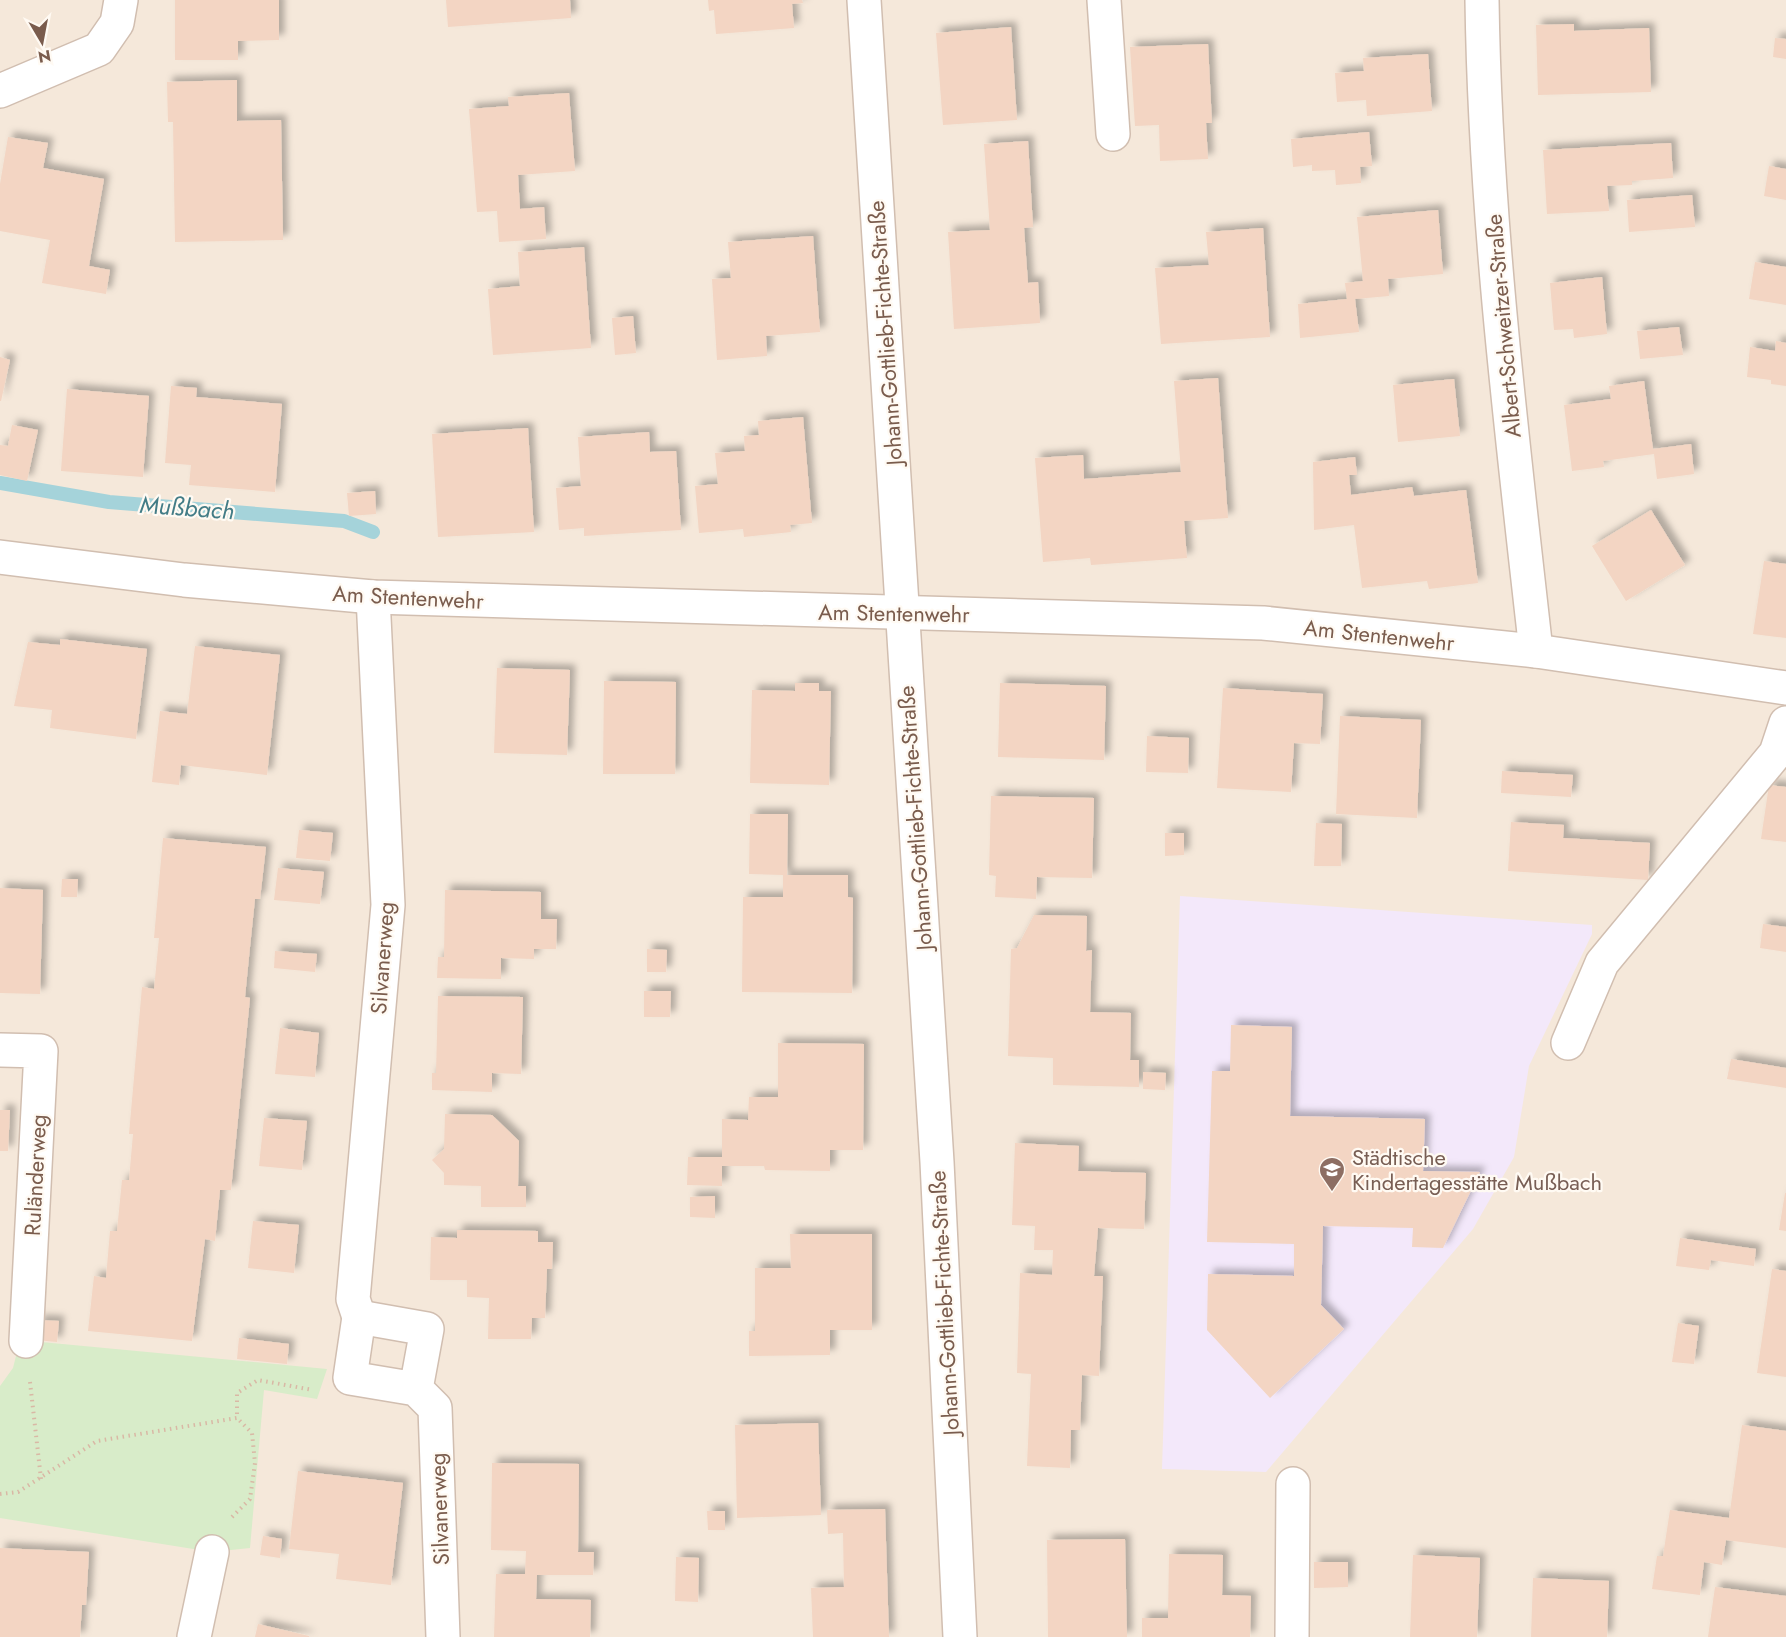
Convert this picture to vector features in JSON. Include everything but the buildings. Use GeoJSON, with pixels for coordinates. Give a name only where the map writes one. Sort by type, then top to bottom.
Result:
{"type":"FeatureCollection","features":[{"type":"Feature","properties":{"kind":"street"},"geometry":{"type":"LineString","coordinates":[[0,91],[99,49],[117,23],[121,0]]}},
{"type":"Feature","properties":{"kind":"street","name":"Johann-Gottlieb-Fichte-Straße"},"geometry":{"type":"LineString","coordinates":[[864,0],[937,1162],[960,1637]]}},
{"type":"Feature","properties":{"kind":"street"},"geometry":{"type":"LineString","coordinates":[[1104,0],[1113,134]]}},
{"type":"Feature","properties":{"kind":"street","name":"Albert-Schweitzer-Straße"},"geometry":{"type":"LineString","coordinates":[[1482,0],[1485,86],[1507,380],[1536,651]]}},
{"type":"Feature","properties":{"kind":"street","name":"Am Stentenwehr"},"geometry":{"type":"LineString","coordinates":[[0,557],[184,580],[373,597],[1263,623],[1536,651],[1786,688]]}},
{"type":"Feature","properties":{"kind":"street","name":"Silvanerweg"},"geometry":{"type":"LineString","coordinates":[[350,1378],[359,1317],[353,1299],[387,905],[373,597]]}},
{"type":"Feature","properties":{"kind":"street"},"geometry":{"type":"LineString","coordinates":[[1568,1043],[1602,963],[1776,753],[1786,723]]}},
{"type":"Feature","properties":{"kind":"street","name":"Ruländerweg"},"geometry":{"type":"LineString","coordinates":[[0,1050],[41,1051],[26,1341]]}},
{"type":"Feature","properties":{"kind":"street"},"geometry":{"type":"LineString","coordinates":[[350,1378],[416,1389],[427,1329],[359,1317]]}},
{"type":"Feature","properties":{"kind":"street","name":"Silvanerweg"},"geometry":{"type":"LineString","coordinates":[[416,1389],[435,1408],[443,1637]]}},
{"type":"Feature","properties":{"kind":"street"},"geometry":{"type":"LineString","coordinates":[[1292,1637],[1293,1484]]}},
{"type":"Feature","properties":{"kind":"street"},"geometry":{"type":"LineString","coordinates":[[194,1637],[212,1552]]}},
{"type":"Feature","properties":{"kind":"path"},"geometry":{"type":"LineString","coordinates":[[26,1341],[41,1479]]}},
{"type":"Feature","properties":{"kind":"path"},"geometry":{"type":"LineString","coordinates":[[212,1552],[224,1526],[250,1499],[255,1463],[252,1433],[237,1418],[237,1393],[258,1380],[320,1391],[350,1378]]}},
{"type":"Feature","properties":{"kind":"path"},"geometry":{"type":"LineString","coordinates":[[0,1494],[18,1492],[97,1441],[237,1418]]}},
{"type":"Feature","properties":{"kind":"shaded area"},"geometry":{"type":"Polygon","coordinates":[[[0,0],[1786,0],[1786,1637],[0,1637],[0,0]]]}},
{"type":"Feature","properties":{"kind":"shaded area","name":"Städtische Kindertagesstätte Mußbach"},"geometry":{"type":"Polygon","coordinates":[[[1180,896],[1592,925],[1592,934],[1529,1066],[1514,1157],[1473,1229],[1266,1472],[1162,1469],[1180,896]]]}},
{"type":"Feature","properties":{"kind":"green space"},"geometry":{"type":"Polygon","coordinates":[[[20,1340],[327,1369],[317,1399],[264,1390],[250,1548],[212,1552],[0,1518],[0,1386],[13,1368],[20,1340]]]}},
{"type":"Feature","properties":{"kind":"waterway","name":"Mußbach"},"geometry":{"type":"LineString","coordinates":[[0,483],[109,502],[344,521],[373,532]]}},
{"type":"Feature","properties":{"kind":"place","name":"Städtische Kindertagesstätte Mußbach"},"geometry":{"type":"Point","coordinates":[1332,1193]}}]}
